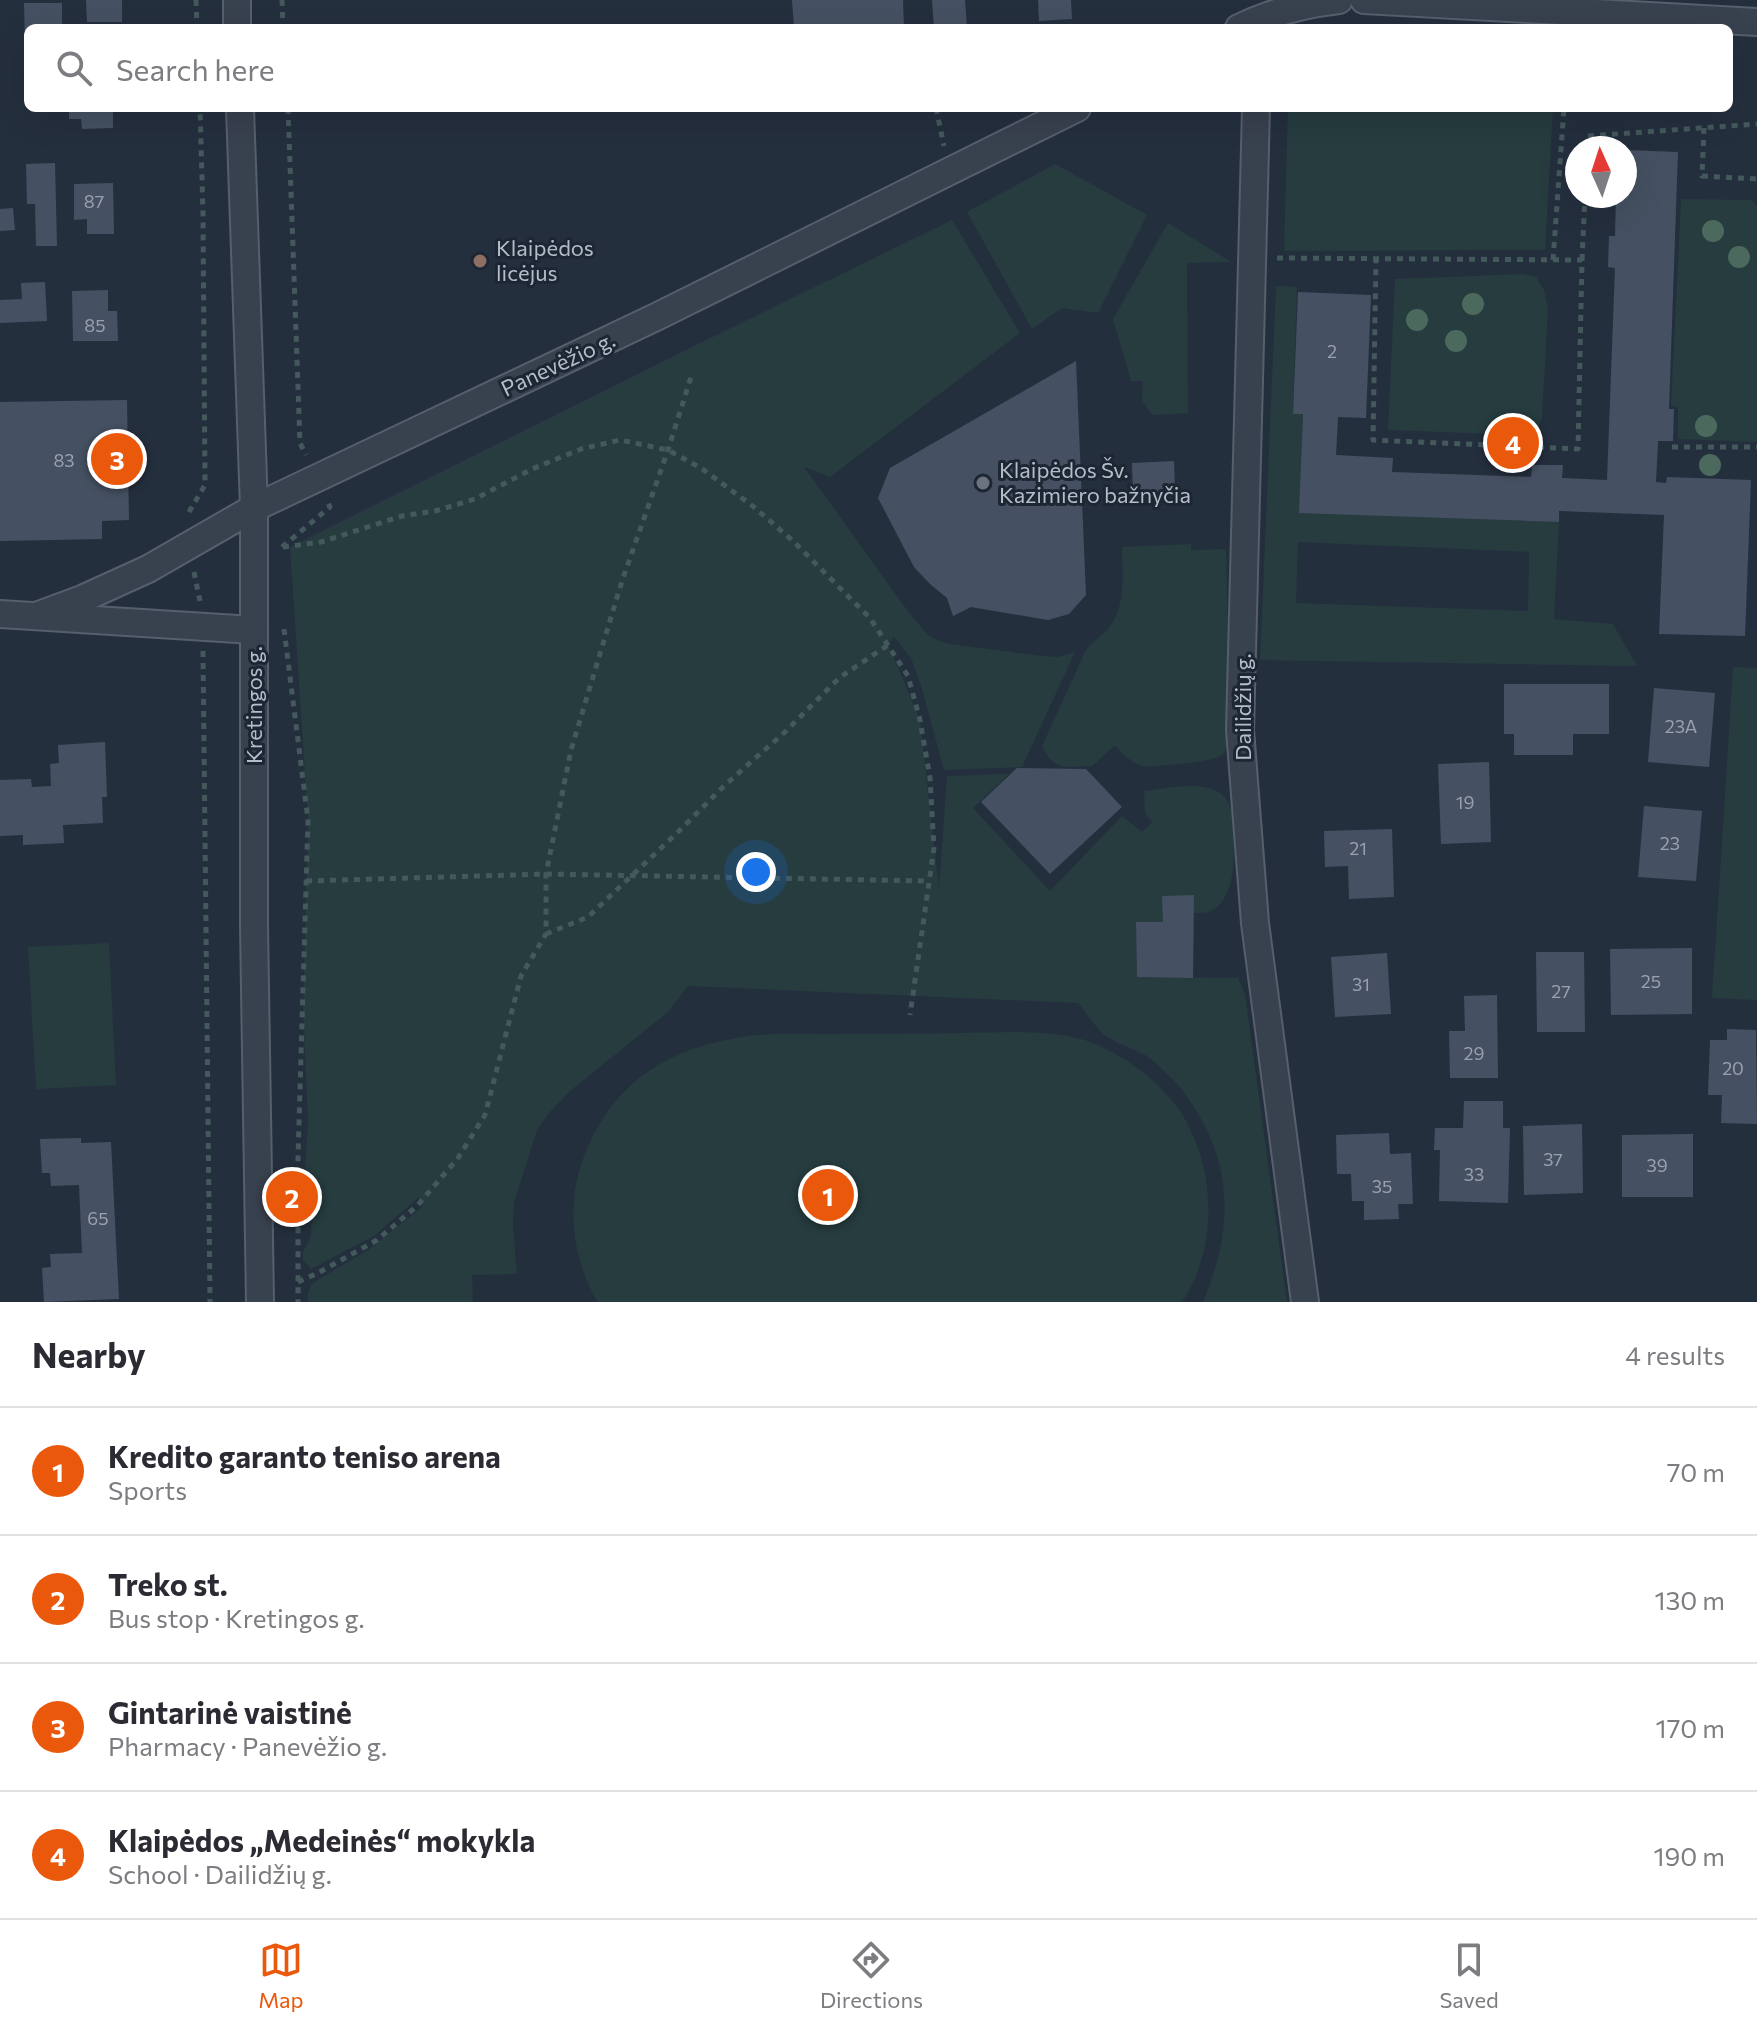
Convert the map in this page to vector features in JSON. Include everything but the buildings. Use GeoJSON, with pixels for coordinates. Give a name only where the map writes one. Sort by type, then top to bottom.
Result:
{"type":"FeatureCollection","features":[{"type":"Feature","properties":{"kind":"street"},"geometry":{"type":"LineString","coordinates":[[237,0],[237,24]]}},
{"type":"Feature","properties":{"kind":"street"},"geometry":{"type":"LineString","coordinates":[[1254,19],[1310,3],[1339,0]]}},
{"type":"Feature","properties":{"kind":"street"},"geometry":{"type":"LineString","coordinates":[[1364,0],[1757,22]]}},
{"type":"Feature","properties":{"kind":"street","name":"Kretingos g."},"geometry":{"type":"LineString","coordinates":[[240,112],[254,508],[254,926],[260,1302]]}},
{"type":"Feature","properties":{"kind":"street","name":"Panevėžio g."},"geometry":{"type":"LineString","coordinates":[[36,616],[148,569],[254,508],[656,317],[1069,112]]}},
{"type":"Feature","properties":{"kind":"street","name":"Dailidžių g."},"geometry":{"type":"LineString","coordinates":[[1256,112],[1240,730],[1255,923],[1305,1302]]}},
{"type":"Feature","properties":{"kind":"street","name":"Panevėžio g."},"geometry":{"type":"LineString","coordinates":[[0,614],[253,630]]}},
{"type":"Feature","properties":{"kind":"path"},"geometry":{"type":"LineString","coordinates":[[196,0],[197,24]]}},
{"type":"Feature","properties":{"kind":"path"},"geometry":{"type":"LineString","coordinates":[[282,0],[283,24]]}},
{"type":"Feature","properties":{"kind":"path"},"geometry":{"type":"LineString","coordinates":[[200,112],[205,485],[188,515],[174,528],[186,546],[198,587],[203,627],[210,1302]]}},
{"type":"Feature","properties":{"kind":"path"},"geometry":{"type":"LineString","coordinates":[[288,112],[300,443],[330,507],[282,547],[321,542],[402,516],[435,511],[475,499],[532,469],[581,449],[620,440],[668,450],[701,468],[754,507],[870,618],[908,676],[920,720],[930,778],[934,848],[910,1015]]}},
{"type":"Feature","properties":{"kind":"path"},"geometry":{"type":"LineString","coordinates":[[937,112],[949,171]]}},
{"type":"Feature","properties":{"kind":"path"},"geometry":{"type":"LineString","coordinates":[[1553,260],[1564,112]]}},
{"type":"Feature","properties":{"kind":"path"},"geometry":{"type":"LineString","coordinates":[[1588,136],[1757,124]]}},
{"type":"Feature","properties":{"kind":"path"},"geometry":{"type":"LineString","coordinates":[[1704,128],[1702,176],[1757,179]]}},
{"type":"Feature","properties":{"kind":"path"},"geometry":{"type":"LineString","coordinates":[[1376,259],[1373,440],[1578,449],[1584,208]]}},
{"type":"Feature","properties":{"kind":"path"},"geometry":{"type":"LineString","coordinates":[[1252,258],[1582,260]]}},
{"type":"Feature","properties":{"kind":"path"},"geometry":{"type":"LineString","coordinates":[[298,1282],[377,1240],[417,1206],[458,1158],[485,1115],[521,976],[546,934],[546,874],[571,750],[622,581],[691,377]]}},
{"type":"Feature","properties":{"kind":"path"},"geometry":{"type":"LineString","coordinates":[[1672,447],[1757,447]]}},
{"type":"Feature","properties":{"kind":"path"},"geometry":{"type":"LineString","coordinates":[[284,623],[308,820],[298,1135],[298,1302]]}},
{"type":"Feature","properties":{"kind":"path"},"geometry":{"type":"LineString","coordinates":[[546,934],[588,917],[839,678],[888,645]]}},
{"type":"Feature","properties":{"kind":"path"},"geometry":{"type":"LineString","coordinates":[[306,881],[546,874],[929,881]]}},
{"type":"Feature","properties":{"kind":"green space"},"geometry":{"type":"Polygon","coordinates":[[[1288,112],[1553,112],[1545,250],[1284,251],[1288,112]]]}},
{"type":"Feature","properties":{"kind":"green space"},"geometry":{"type":"Polygon","coordinates":[[[1055,164],[1147,215],[1098,313],[1062,308],[1032,329],[967,212],[1055,164]]]}},
{"type":"Feature","properties":{"kind":"green space"},"geometry":{"type":"Polygon","coordinates":[[[1681,199],[1752,200],[1757,206],[1757,442],[1678,439],[1678,407],[1671,405],[1681,199]]]}},
{"type":"Feature","properties":{"kind":"green space"},"geometry":{"type":"Polygon","coordinates":[[[952,220],[1020,333],[830,477],[804,467],[929,636],[944,643],[1041,656],[1057,657],[1075,652],[1022,767],[944,770],[911,658],[894,637],[888,644],[920,720],[939,889],[947,776],[1009,774],[973,808],[1050,891],[1122,816],[1142,832],[1152,822],[1145,813],[1144,791],[1195,786],[1218,792],[1227,799],[1232,811],[1234,850],[1228,891],[1222,902],[1209,912],[1194,913],[1194,895],[1163,922],[1136,922],[1137,977],[1238,978],[1245,994],[1287,1302],[1203,1302],[1223,1232],[1223,1187],[1212,1142],[1194,1107],[1173,1080],[1145,1055],[1106,1036],[1078,1003],[688,986],[668,1012],[569,1092],[537,1130],[514,1203],[517,1274],[472,1275],[473,1302],[308,1302],[311,1285],[368,1250],[422,1207],[419,1197],[374,1236],[311,1269],[303,1260],[303,1252],[311,1237],[312,1206],[304,1189],[308,1121],[303,1008],[308,820],[290,547],[952,220]]]}},
{"type":"Feature","properties":{"kind":"green space"},"geometry":{"type":"Polygon","coordinates":[[[1168,223],[1231,262],[1187,263],[1188,413],[1152,415],[1142,400],[1143,381],[1131,381],[1113,319],[1168,223]]]}},
{"type":"Feature","properties":{"kind":"green space"},"geometry":{"type":"Polygon","coordinates":[[[1523,274],[1536,277],[1544,290],[1548,308],[1542,418],[1537,429],[1524,435],[1388,430],[1395,279],[1523,274]]]}},
{"type":"Feature","properties":{"kind":"green space"},"geometry":{"type":"Polygon","coordinates":[[[1276,286],[1297,287],[1293,413],[1303,414],[1300,512],[1559,522],[1554,619],[1613,624],[1637,666],[1260,660],[1276,286]],[[1298,542],[1296,603],[1528,611],[1529,552],[1298,542]]]}},
{"type":"Feature","properties":{"kind":"green space"},"geometry":{"type":"Polygon","coordinates":[[[1191,544],[1191,550],[1226,549],[1230,728],[1225,751],[1209,760],[1145,767],[1128,758],[1115,745],[1092,766],[1068,767],[1052,761],[1042,746],[1085,652],[1108,629],[1118,610],[1122,590],[1122,547],[1191,544]]]}},
{"type":"Feature","properties":{"kind":"green space"},"geometry":{"type":"Polygon","coordinates":[[[1733,667],[1757,668],[1757,1000],[1712,998],[1733,667]]]}},
{"type":"Feature","properties":{"kind":"green space"},"geometry":{"type":"Polygon","coordinates":[[[109,943],[116,1085],[36,1089],[28,947],[109,943]]]}},
{"type":"Feature","properties":{"kind":"green space"},"geometry":{"type":"Polygon","coordinates":[[[1047,1033],[1086,1040],[1107,1050],[1153,1080],[1180,1111],[1201,1156],[1208,1206],[1202,1257],[1182,1302],[598,1302],[589,1286],[578,1252],[573,1216],[577,1179],[594,1134],[609,1110],[646,1073],[693,1049],[750,1036],[1047,1033]]]}},
{"type":"Feature","properties":{"kind":"place","name":"Klaipėdos licėjus"},"geometry":{"type":"Point","coordinates":[480,261]}},
{"type":"Feature","properties":{"kind":"place","name":"Klaipėdos „Medeinės“ mokykla"},"geometry":{"type":"Point","coordinates":[1513,443]}},
{"type":"Feature","properties":{"kind":"place","name":"Gintarinė vaistinė"},"geometry":{"type":"Point","coordinates":[117,459]}},
{"type":"Feature","properties":{"kind":"place","name":"Klaipėdos Šv. Kazimiero bažnyčia"},"geometry":{"type":"Point","coordinates":[983,483]}},
{"type":"Feature","properties":{"kind":"place","name":"Kredito garanto teniso arena"},"geometry":{"type":"Point","coordinates":[828,1195]}},
{"type":"Feature","properties":{"kind":"place","name":"Treko st."},"geometry":{"type":"Point","coordinates":[292,1197]}}]}
